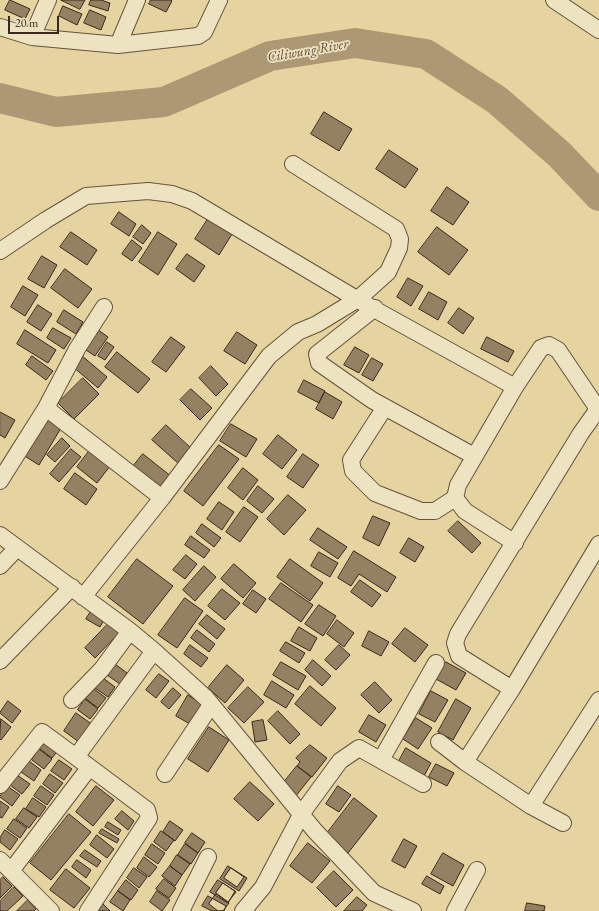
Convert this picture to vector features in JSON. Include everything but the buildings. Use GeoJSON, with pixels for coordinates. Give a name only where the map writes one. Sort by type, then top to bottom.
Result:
{"type":"FeatureCollection","features":[{"type":"Feature","properties":{"kind":"street"},"geometry":{"type":"LineString","coordinates":[[32,37],[48,0]]}},
{"type":"Feature","properties":{"kind":"street"},"geometry":{"type":"LineString","coordinates":[[118,45],[137,0]]}},
{"type":"Feature","properties":{"kind":"street"},"geometry":{"type":"LineString","coordinates":[[0,27],[32,37],[118,45],[202,35],[219,0]]}},
{"type":"Feature","properties":{"kind":"street"},"geometry":{"type":"LineString","coordinates":[[554,0],[599,30]]}},
{"type":"Feature","properties":{"kind":"street"},"geometry":{"type":"LineString","coordinates":[[0,661],[77,592],[162,498],[269,356],[298,332],[317,324],[358,298],[388,272],[395,260],[400,239],[396,229],[293,164]]}},
{"type":"Feature","properties":{"kind":"street"},"geometry":{"type":"LineString","coordinates":[[0,251],[46,220],[86,196],[148,191],[172,194],[192,200],[375,308],[515,387]]}},
{"type":"Feature","properties":{"kind":"street"},"geometry":{"type":"LineString","coordinates":[[0,481],[46,408],[77,350],[104,307]]}},
{"type":"Feature","properties":{"kind":"street"},"geometry":{"type":"LineString","coordinates":[[375,308],[317,354],[319,363],[385,407],[474,456]]}},
{"type":"Feature","properties":{"kind":"street"},"geometry":{"type":"LineString","coordinates":[[385,407],[351,460],[353,471],[375,493],[421,511],[436,511],[455,498],[458,485],[474,456],[515,387],[542,348],[549,345],[558,350],[599,409],[458,634],[455,643],[460,656],[512,689]]}},
{"type":"Feature","properties":{"kind":"street"},"geometry":{"type":"LineString","coordinates":[[46,408],[162,498]]}},
{"type":"Feature","properties":{"kind":"street"},"geometry":{"type":"LineString","coordinates":[[455,498],[465,512],[515,543]]}},
{"type":"Feature","properties":{"kind":"street"},"geometry":{"type":"LineString","coordinates":[[0,535],[130,631],[154,651],[211,705],[302,813],[315,831],[374,893],[413,911]]}},
{"type":"Feature","properties":{"kind":"street"},"geometry":{"type":"LineString","coordinates":[[465,762],[512,689],[599,544]]}},
{"type":"Feature","properties":{"kind":"street"},"geometry":{"type":"LineString","coordinates":[[0,566],[17,548]]}},
{"type":"Feature","properties":{"kind":"street"},"geometry":{"type":"LineString","coordinates":[[72,700],[102,669],[130,631]]}},
{"type":"Feature","properties":{"kind":"street"},"geometry":{"type":"LineString","coordinates":[[76,757],[154,651]]}},
{"type":"Feature","properties":{"kind":"street"},"geometry":{"type":"LineString","coordinates":[[381,760],[436,663]]}},
{"type":"Feature","properties":{"kind":"street"},"geometry":{"type":"LineString","coordinates":[[531,806],[599,700]]}},
{"type":"Feature","properties":{"kind":"street"},"geometry":{"type":"LineString","coordinates":[[165,774],[211,705]]}},
{"type":"Feature","properties":{"kind":"street"},"geometry":{"type":"LineString","coordinates":[[0,785],[42,732],[147,810],[149,814],[148,818],[88,911]]}},
{"type":"Feature","properties":{"kind":"street"},"geometry":{"type":"LineString","coordinates":[[439,742],[465,762],[531,806],[563,823]]}},
{"type":"Feature","properties":{"kind":"street"},"geometry":{"type":"LineString","coordinates":[[243,911],[263,887],[302,813],[340,762],[359,748],[423,784]]}},
{"type":"Feature","properties":{"kind":"street"},"geometry":{"type":"LineString","coordinates":[[51,911],[5,865],[90,768]]}},
{"type":"Feature","properties":{"kind":"street"},"geometry":{"type":"LineString","coordinates":[[181,911],[208,857]]}},
{"type":"Feature","properties":{"kind":"street"},"geometry":{"type":"LineString","coordinates":[[454,911],[478,870]]}},
{"type":"Feature","properties":{"kind":"waterway","name":"Ciliwung River"},"geometry":{"type":"LineString","coordinates":[[0,98],[56,112],[164,102],[270,56],[355,43],[426,54],[497,100],[559,154],[599,196]]}}]}
